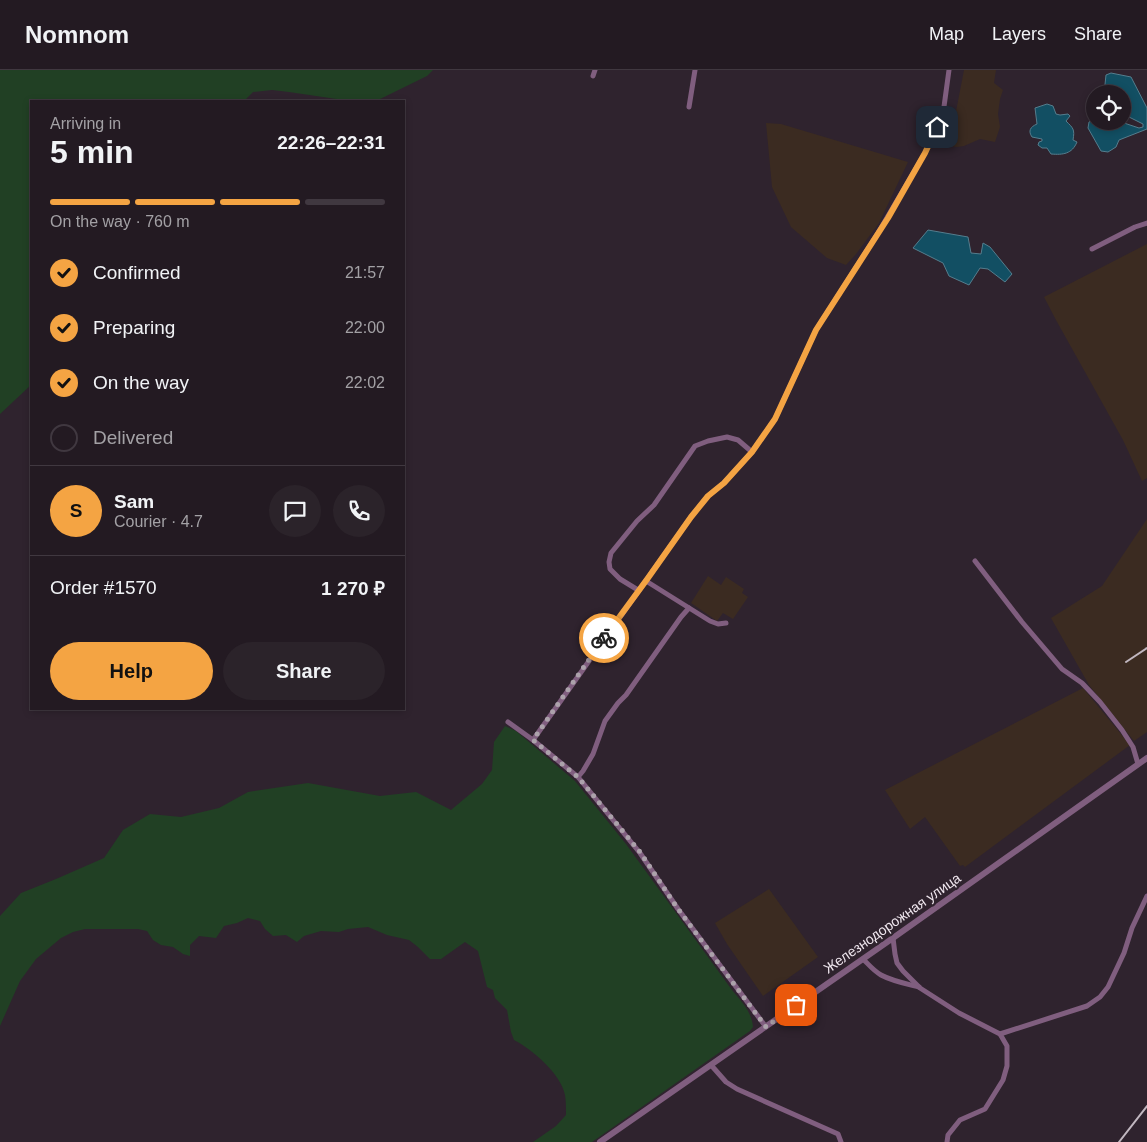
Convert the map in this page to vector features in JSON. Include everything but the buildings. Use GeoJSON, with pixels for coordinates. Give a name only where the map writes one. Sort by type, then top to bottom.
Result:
{"type":"FeatureCollection","features":[{"type":"Feature","properties":{"kind":"street"},"geometry":{"type":"LineString","coordinates":[[593,76],[595,70]]}},
{"type":"Feature","properties":{"kind":"street"},"geometry":{"type":"LineString","coordinates":[[689,107],[695,70]]}},
{"type":"Feature","properties":{"kind":"street"},"geometry":{"type":"LineString","coordinates":[[533,740],[638,590],[697,510],[708,496],[724,483],[752,452],[775,419],[816,330],[878,233],[925,153],[943,114],[949,70]]}},
{"type":"Feature","properties":{"kind":"street"},"geometry":{"type":"LineString","coordinates":[[1092,249],[1147,223]]}},
{"type":"Feature","properties":{"kind":"street"},"geometry":{"type":"LineString","coordinates":[[638,590],[610,569],[609,562],[612,553],[637,521],[654,505],[695,446],[727,437],[738,440],[752,452]]}},
{"type":"Feature","properties":{"kind":"street"},"geometry":{"type":"LineString","coordinates":[[975,561],[1022,622],[1062,669],[1082,683],[1100,702],[1133,747],[1138,764]]}},
{"type":"Feature","properties":{"kind":"street"},"geometry":{"type":"LineString","coordinates":[[646,581],[710,621],[718,624],[726,623]]}},
{"type":"Feature","properties":{"kind":"street"},"geometry":{"type":"LineString","coordinates":[[578,777],[594,754],[605,721],[689,608]]}},
{"type":"Feature","properties":{"kind":"street"},"geometry":{"type":"LineString","coordinates":[[508,722],[578,777],[640,852],[678,909],[766,1027]]}},
{"type":"Feature","properties":{"kind":"street","name":"Железнодорожная улица"},"geometry":{"type":"LineString","coordinates":[[600,1142],[1147,758]]}},
{"type":"Feature","properties":{"kind":"street"},"geometry":{"type":"LineString","coordinates":[[1000,1034],[1088,1006],[1100,997],[1108,987],[1120,962],[1132,928],[1147,896]]}},
{"type":"Feature","properties":{"kind":"street"},"geometry":{"type":"LineString","coordinates":[[893,938],[897,963],[920,988],[959,1013],[1000,1034],[1007,1046],[1007,1066],[1003,1080],[985,1109],[960,1120],[948,1135],[947,1142]]}},
{"type":"Feature","properties":{"kind":"street"},"geometry":{"type":"LineString","coordinates":[[863,959],[879,974],[920,988]]}},
{"type":"Feature","properties":{"kind":"street"},"geometry":{"type":"LineString","coordinates":[[898,981],[903,971]]}},
{"type":"Feature","properties":{"kind":"street"},"geometry":{"type":"LineString","coordinates":[[711,1065],[726,1082],[737,1089],[838,1134],[841,1142]]}},
{"type":"Feature","properties":{"kind":"shaded area"},"geometry":{"type":"Polygon","coordinates":[[[964,70],[996,70],[994,83],[1003,90],[998,114],[1000,127],[995,142],[980,139],[964,146],[950,146],[952,134],[949,133],[950,127],[953,127],[964,70]]]}},
{"type":"Feature","properties":{"kind":"shaded area"},"geometry":{"type":"Polygon","coordinates":[[[766,123],[781,124],[908,162],[879,223],[846,265],[827,258],[791,227],[772,187],[766,123]]]}},
{"type":"Feature","properties":{"kind":"shaded area"},"geometry":{"type":"Polygon","coordinates":[[[1147,244],[1147,478],[1142,481],[1123,440],[1044,297],[1147,244]]]}},
{"type":"Feature","properties":{"kind":"shaded area"},"geometry":{"type":"Polygon","coordinates":[[[1147,519],[1147,732],[1134,741],[1089,685],[1051,618],[1102,586],[1147,519]]]}},
{"type":"Feature","properties":{"kind":"shaded area"},"geometry":{"type":"Polygon","coordinates":[[[708,576],[721,585],[726,577],[744,589],[742,593],[748,597],[733,619],[723,613],[717,621],[691,603],[708,576]]]}},
{"type":"Feature","properties":{"kind":"shaded area"},"geometry":{"type":"Polygon","coordinates":[[[1083,688],[1130,745],[965,867],[963,865],[960,866],[925,817],[910,829],[885,790],[1083,688]]]}},
{"type":"Feature","properties":{"kind":"shaded area"},"geometry":{"type":"Polygon","coordinates":[[[769,889],[818,957],[763,996],[727,944],[715,923],[769,889]]]}},
{"type":"Feature","properties":{"kind":"green space"},"geometry":{"type":"Polygon","coordinates":[[[0,70],[433,70],[427,76],[378,100],[343,100],[272,90],[253,92],[245,100],[30,100],[30,386],[0,414],[0,70]]]}},
{"type":"Feature","properties":{"kind":"green space"},"geometry":{"type":"Polygon","coordinates":[[[505,726],[516,731],[575,781],[626,844],[751,1016],[753,1027],[750,1031],[592,1142],[533,1142],[556,1126],[566,1115],[565,1097],[562,1087],[545,1063],[514,1040],[507,1010],[495,998],[493,990],[487,987],[478,951],[465,942],[441,959],[430,959],[409,940],[387,935],[368,927],[339,932],[321,931],[304,936],[297,942],[286,935],[273,936],[260,921],[248,918],[224,926],[216,938],[199,936],[190,945],[190,956],[183,954],[173,947],[161,945],[153,940],[147,931],[138,929],[85,929],[61,938],[36,959],[20,981],[0,1026],[0,916],[21,893],[104,858],[123,830],[150,814],[181,817],[219,808],[248,792],[308,783],[380,796],[416,792],[451,810],[482,784],[492,770],[494,742],[505,726]]]}},
{"type":"Feature","properties":{"kind":"water"},"geometry":{"type":"Polygon","coordinates":[[[1111,73],[1131,77],[1147,108],[1147,129],[1119,140],[1116,147],[1108,152],[1101,151],[1089,130],[1131,130],[1131,125],[1139,128],[1143,127],[1143,124],[1131,118],[1131,85],[1105,85],[1106,75],[1111,73]]]}},
{"type":"Feature","properties":{"kind":"water"},"geometry":{"type":"Polygon","coordinates":[[[1047,104],[1053,106],[1056,114],[1068,114],[1070,116],[1066,121],[1073,129],[1073,140],[1077,142],[1073,149],[1067,153],[1051,154],[1047,148],[1042,148],[1038,145],[1042,139],[1032,137],[1030,133],[1030,129],[1037,124],[1035,108],[1047,104]]]}},
{"type":"Feature","properties":{"kind":"water"},"geometry":{"type":"Polygon","coordinates":[[[928,230],[968,237],[971,253],[981,254],[983,243],[990,247],[1012,274],[1005,282],[988,269],[980,268],[969,285],[949,276],[943,263],[913,248],[928,230]]]}},
{"type":"Feature","properties":{"kind":"railway"},"geometry":{"type":"LineString","coordinates":[[1126,662],[1147,648]]}},
{"type":"Feature","properties":{"kind":"railway"},"geometry":{"type":"LineString","coordinates":[[1119,1142],[1147,1106]]}},
{"type":"Feature","properties":{"kind":"way so far"},"geometry":{"type":"LineString","coordinates":[[604,638],[533,740],[578,777],[640,852],[678,909],[766,1027],[796,1005]]}},
{"type":"Feature","properties":{"kind":"route"},"geometry":{"type":"LineString","coordinates":[[604,638],[691,517],[708,496],[724,483],[752,452],[768,431],[816,330],[888,218],[925,153],[937,127]]}}]}
